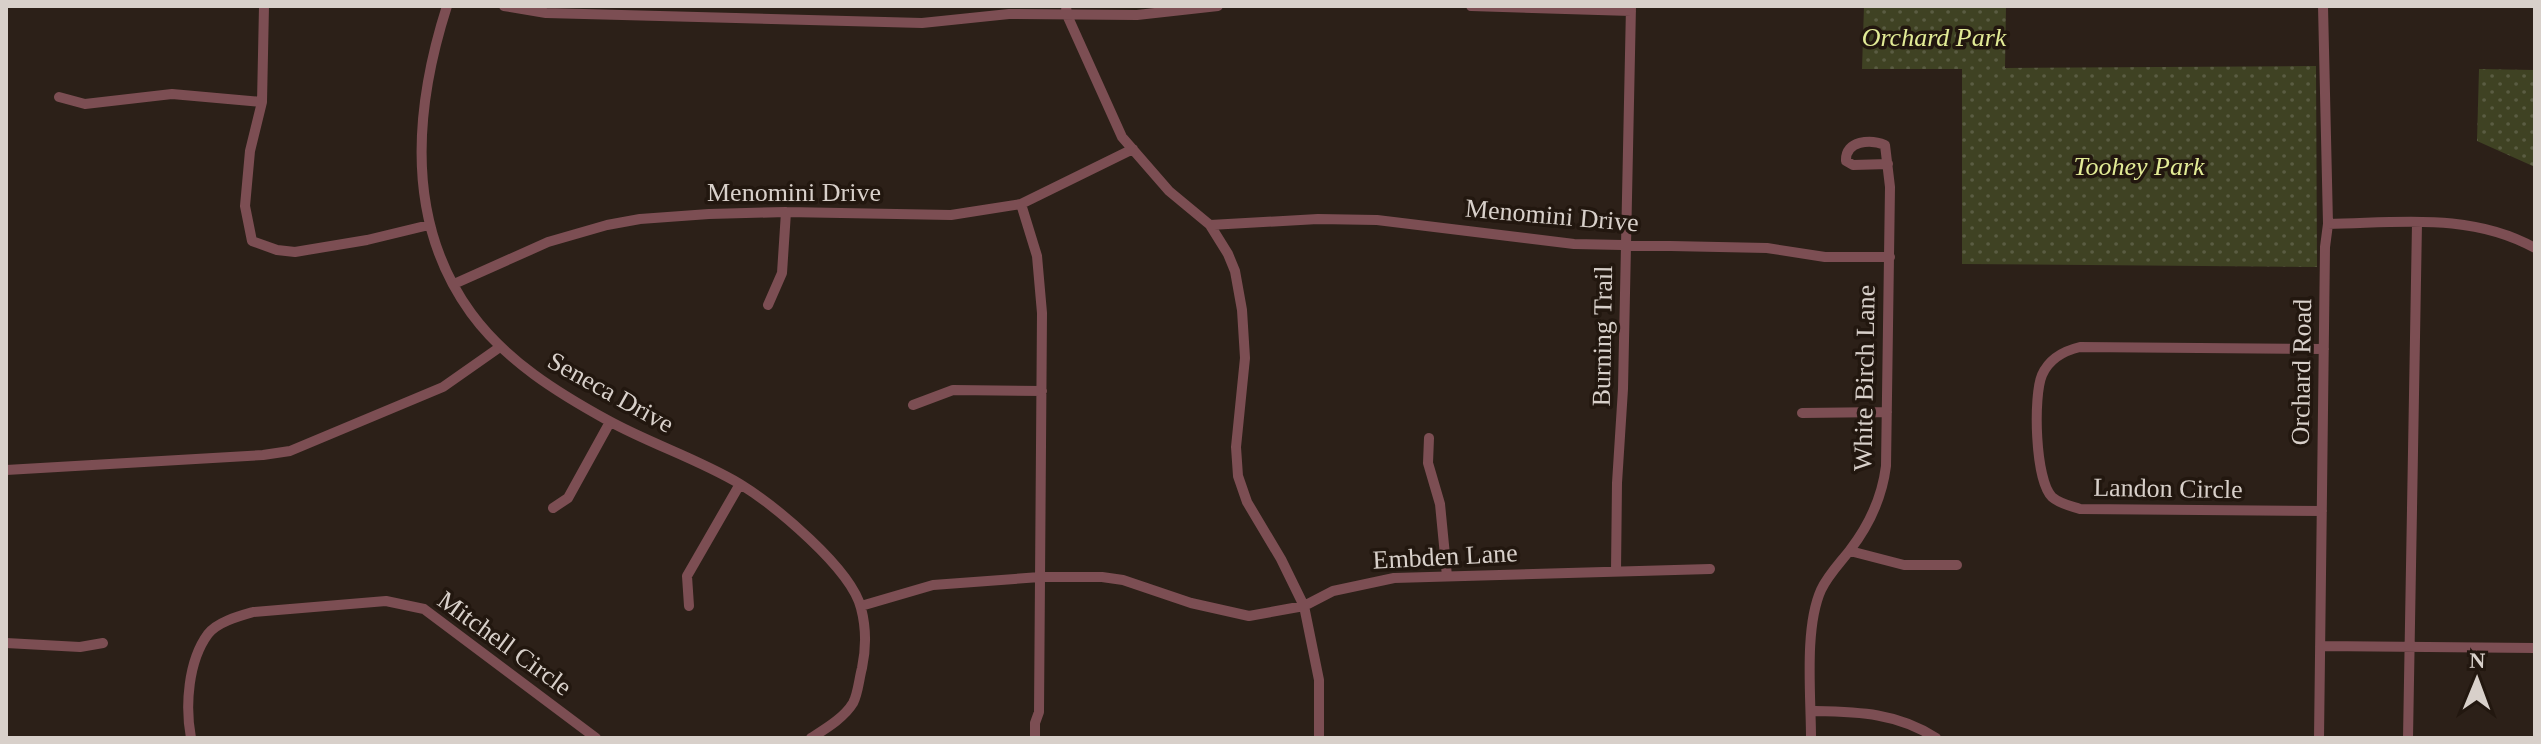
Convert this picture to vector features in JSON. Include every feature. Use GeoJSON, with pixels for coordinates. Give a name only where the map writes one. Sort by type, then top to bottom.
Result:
{"type":"FeatureCollection","features":[{"type":"Feature","properties":{"kind":"street"},"geometry":{"type":"LineString","coordinates":[[264,6],[262,102],[250,151],[246,213],[252,241],[295,252],[367,240],[429,225]]}},
{"type":"Feature","properties":{"kind":"street","name":"Seneca Drive"},"geometry":{"type":"LineString","coordinates":[[447,6],[429,75],[422,124],[422,180],[435,247],[469,310],[500,347],[535,376],[610,422],[740,484],[778,512],[841,572],[861,606],[864,656],[853,703],[831,726],[811,738]]}},
{"type":"Feature","properties":{"kind":"street"},"geometry":{"type":"LineString","coordinates":[[504,6],[546,13],[922,23],[1067,10],[1149,15],[1218,6]]}},
{"type":"Feature","properties":{"kind":"street"},"geometry":{"type":"LineString","coordinates":[[1471,6],[1631,8]]}},
{"type":"Feature","properties":{"kind":"street","name":"Orchard Road"},"geometry":{"type":"LineString","coordinates":[[2319,738],[2325,247],[2328,224],[2323,6]]}},
{"type":"Feature","properties":{"kind":"street","name":"Burning Trail"},"geometry":{"type":"LineString","coordinates":[[1616,571],[1631,8]]}},
{"type":"Feature","properties":{"kind":"street"},"geometry":{"type":"LineString","coordinates":[[1067,10],[1113,120],[1169,191],[1210,225],[1235,271],[1242,310],[1245,358],[1236,447],[1238,476],[1247,502],[1281,559],[1304,606],[1319,680],[1319,738]]}},
{"type":"Feature","properties":{"kind":"street"},"geometry":{"type":"LineString","coordinates":[[59,97],[85,104],[172,94],[262,102]]}},
{"type":"Feature","properties":{"kind":"street","name":"White Birch Lane"},"geometry":{"type":"LineString","coordinates":[[1811,738],[1814,613],[1829,576],[1872,518],[1881,494],[1886,466],[1890,257],[1888,164],[1885,145],[1881,142],[1850,146],[1846,152],[1846,161],[1853,165],[1888,164]]}},
{"type":"Feature","properties":{"kind":"street","name":"Menomini Drive"},"geometry":{"type":"LineString","coordinates":[[454,284],[548,242],[607,225],[672,216],[786,212],[941,215],[1021,204],[1133,149]]}},
{"type":"Feature","properties":{"kind":"street"},"geometry":{"type":"LineString","coordinates":[[1021,204],[1037,256],[1040,282],[1039,712],[1035,738]]}},
{"type":"Feature","properties":{"kind":"street"},"geometry":{"type":"LineString","coordinates":[[768,305],[782,273],[786,212]]}},
{"type":"Feature","properties":{"kind":"street","name":"Menomini Drive"},"geometry":{"type":"LineString","coordinates":[[1210,225],[1318,219],[1377,220],[1549,241],[1767,248],[1825,257],[1890,257]]}},
{"type":"Feature","properties":{"kind":"street"},"geometry":{"type":"LineString","coordinates":[[2328,224],[2454,222],[2482,226],[2535,248]]}},
{"type":"Feature","properties":{"kind":"street"},"geometry":{"type":"LineString","coordinates":[[2408,738],[2417,223]]}},
{"type":"Feature","properties":{"kind":"street"},"geometry":{"type":"LineString","coordinates":[[6,470],[290,451],[451,383],[500,347]]}},
{"type":"Feature","properties":{"kind":"street","name":"Landon Circle"},"geometry":{"type":"LineString","coordinates":[[2322,511],[2080,509],[2067,506],[2054,498],[2041,475],[2038,396],[2043,373],[2050,363],[2058,355],[2080,347],[2324,349]]}},
{"type":"Feature","properties":{"kind":"street"},"geometry":{"type":"LineString","coordinates":[[913,405],[953,390],[1042,391]]}},
{"type":"Feature","properties":{"kind":"street"},"geometry":{"type":"LineString","coordinates":[[1802,413],[1887,412]]}},
{"type":"Feature","properties":{"kind":"street"},"geometry":{"type":"LineString","coordinates":[[553,508],[568,498],[610,422]]}},
{"type":"Feature","properties":{"kind":"street"},"geometry":{"type":"LineString","coordinates":[[1429,438],[1428,463],[1440,504],[1447,576]]}},
{"type":"Feature","properties":{"kind":"street"},"geometry":{"type":"LineString","coordinates":[[689,606],[687,576],[740,484]]}},
{"type":"Feature","properties":{"kind":"street"},"geometry":{"type":"LineString","coordinates":[[1850,551],[1904,565],[1957,565]]}},
{"type":"Feature","properties":{"kind":"street","name":"Embden Lane"},"geometry":{"type":"LineString","coordinates":[[861,606],[933,585],[1040,577],[1115,578],[1171,598],[1240,615],[1259,615],[1304,606],[1333,591],[1357,584],[1394,578],[1710,569]]}},
{"type":"Feature","properties":{"kind":"street","name":"Mitchell Circle"},"geometry":{"type":"LineString","coordinates":[[191,738],[187,718],[189,681],[209,632],[235,617],[253,612],[386,601],[424,609],[596,738]]}},
{"type":"Feature","properties":{"kind":"street"},"geometry":{"type":"LineString","coordinates":[[6,643],[80,647],[103,643]]}},
{"type":"Feature","properties":{"kind":"street"},"geometry":{"type":"LineString","coordinates":[[2320,646],[2535,648]]}},
{"type":"Feature","properties":{"kind":"street"},"geometry":{"type":"LineString","coordinates":[[1811,711],[1879,714],[1907,722],[1936,738]]}},
{"type":"Feature","properties":{"kind":"green space","name":"Toohey Park"},"geometry":{"type":"Polygon","coordinates":[[[1864,6],[2006,6],[2005,68],[2316,66],[2317,267],[1962,264],[1962,69],[1862,69],[1864,6]]]}},
{"type":"Feature","properties":{"kind":"green space"},"geometry":{"type":"Polygon","coordinates":[[[2479,69],[2535,70],[2535,167],[2477,141],[2479,69]]]}},
{"type":"Feature","properties":{"kind":"park label","name":"Orchard Park"},"geometry":{"type":"Point","coordinates":[1934,37]}}]}
